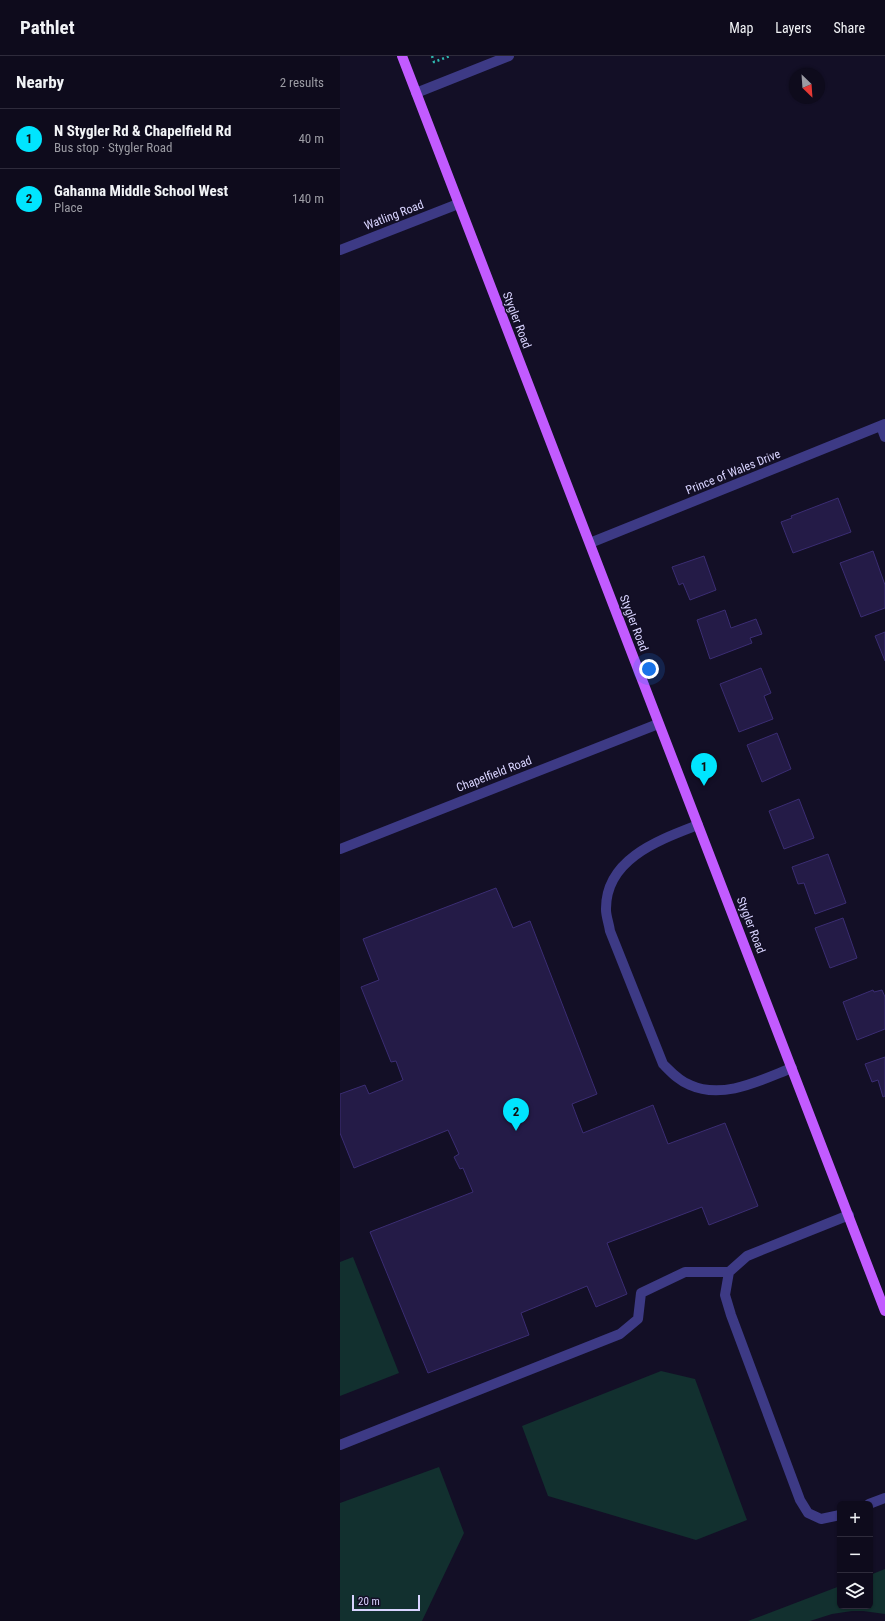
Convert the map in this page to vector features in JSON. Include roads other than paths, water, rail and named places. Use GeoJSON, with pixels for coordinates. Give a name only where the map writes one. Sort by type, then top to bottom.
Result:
{"type":"FeatureCollection","features":[{"type":"Feature","properties":{"kind":"main road","name":"Stygler Road"},"geometry":{"type":"LineString","coordinates":[[402,56],[590,543],[658,724],[885,1310]]}},
{"type":"Feature","properties":{"kind":"street"},"geometry":{"type":"LineString","coordinates":[[416,93],[509,56]]}},
{"type":"Feature","properties":{"kind":"street","name":"Watling Road"},"geometry":{"type":"LineString","coordinates":[[340,250],[458,204]]}},
{"type":"Feature","properties":{"kind":"street"},"geometry":{"type":"LineString","coordinates":[[883,425],[885,437]]}},
{"type":"Feature","properties":{"kind":"street","name":"Prince of Wales Drive"},"geometry":{"type":"LineString","coordinates":[[590,543],[883,425]]}},
{"type":"Feature","properties":{"kind":"street","name":"Chapelfield Road"},"geometry":{"type":"LineString","coordinates":[[340,849],[658,724]]}},
{"type":"Feature","properties":{"kind":"street"},"geometry":{"type":"LineString","coordinates":[[698,825],[657,841],[627,861],[615,876],[607,893],[606,911],[610,930],[663,1064],[674,1075],[689,1085],[705,1090],[720,1090],[750,1085],[792,1068]]}},
{"type":"Feature","properties":{"kind":"street"},"geometry":{"type":"LineString","coordinates":[[837,1516],[821,1519],[808,1513],[800,1500],[731,1315],[725,1295],[729,1272],[747,1256],[849,1215]]}},
{"type":"Feature","properties":{"kind":"street"},"geometry":{"type":"LineString","coordinates":[[340,1445],[620,1334],[638,1319],[641,1293],[685,1272],[729,1272]]}},
{"type":"Feature","properties":{"kind":"street"},"geometry":{"type":"LineString","coordinates":[[873,1502],[885,1498]]}},
{"type":"Feature","properties":{"kind":"place","name":"N Stygler Rd & Chapelfield Rd"},"geometry":{"type":"Point","coordinates":[704,786]}},
{"type":"Feature","properties":{"kind":"place","name":"Gahanna Middle School West"},"geometry":{"type":"Point","coordinates":[516,1131]}}]}
